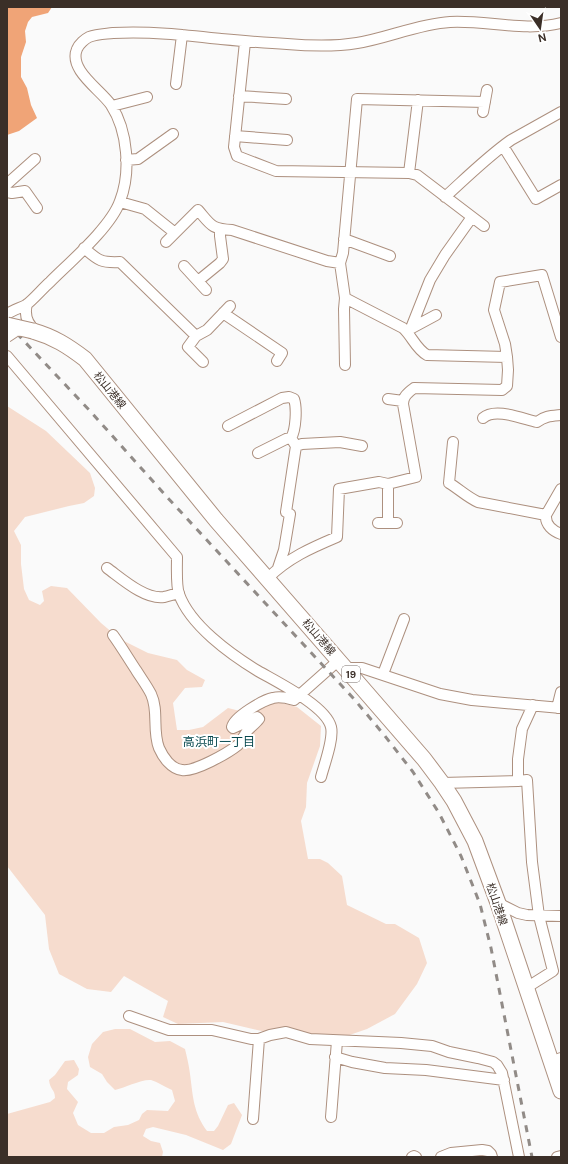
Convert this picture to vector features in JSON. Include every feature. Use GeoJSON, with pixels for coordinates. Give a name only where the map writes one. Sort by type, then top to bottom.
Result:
{"type":"FeatureCollection","features":[{"type":"Feature","properties":{"kind":"main road","name":"松山港線"},"geometry":{"type":"LineString","coordinates":[[8,313],[35,332],[54,338],[70,347],[85,359],[216,520],[273,573],[342,664],[442,782],[475,841],[498,903],[526,988],[556,1060],[561,1091]]}},
{"type":"Feature","properties":{"kind":"street"},"geometry":{"type":"LineString","coordinates":[[8,313],[27,304],[84,248],[106,224],[120,202],[125,181],[125,145],[117,114],[106,98],[83,76],[78,68],[76,50],[87,38],[99,35],[149,32],[245,42],[338,46],[371,41],[417,28],[450,22],[538,26],[561,23]]}},
{"type":"Feature","properties":{"kind":"street"},"geometry":{"type":"LineString","coordinates":[[176,84],[182,35]]}},
{"type":"Feature","properties":{"kind":"street"},"geometry":{"type":"LineString","coordinates":[[245,42],[234,147],[237,156],[276,171],[409,173],[417,176],[484,226]]}},
{"type":"Feature","properties":{"kind":"street"},"geometry":{"type":"LineString","coordinates":[[483,112],[487,90]]}},
{"type":"Feature","properties":{"kind":"street"},"geometry":{"type":"LineString","coordinates":[[240,96],[286,99]]}},
{"type":"Feature","properties":{"kind":"street"},"geometry":{"type":"LineString","coordinates":[[112,106],[147,97]]}},
{"type":"Feature","properties":{"kind":"street"},"geometry":{"type":"LineString","coordinates":[[345,365],[345,298],[340,263],[343,253],[357,99],[485,102]]}},
{"type":"Feature","properties":{"kind":"street"},"geometry":{"type":"LineString","coordinates":[[409,173],[418,100]]}},
{"type":"Feature","properties":{"kind":"street"},"geometry":{"type":"LineString","coordinates":[[445,197],[492,154],[511,140],[561,112]]}},
{"type":"Feature","properties":{"kind":"street"},"geometry":{"type":"LineString","coordinates":[[126,160],[138,159],[173,134]]}},
{"type":"Feature","properties":{"kind":"street"},"geometry":{"type":"LineString","coordinates":[[235,136],[287,140]]}},
{"type":"Feature","properties":{"kind":"street"},"geometry":{"type":"LineString","coordinates":[[503,146],[536,198],[561,185]]}},
{"type":"Feature","properties":{"kind":"street"},"geometry":{"type":"LineString","coordinates":[[7,184],[35,159]]}},
{"type":"Feature","properties":{"kind":"street"},"geometry":{"type":"LineString","coordinates":[[7,192],[25,192],[37,208]]}},
{"type":"Feature","properties":{"kind":"street"},"geometry":{"type":"LineString","coordinates":[[120,202],[145,209],[175,233]]}},
{"type":"Feature","properties":{"kind":"street"},"geometry":{"type":"LineString","coordinates":[[166,242],[198,210],[213,226],[220,230],[232,230],[327,261],[340,263]]}},
{"type":"Feature","properties":{"kind":"street"},"geometry":{"type":"LineString","coordinates":[[409,330],[430,280],[445,255],[472,217]]}},
{"type":"Feature","properties":{"kind":"street"},"geometry":{"type":"LineString","coordinates":[[198,281],[223,259],[220,230]]}},
{"type":"Feature","properties":{"kind":"street"},"geometry":{"type":"LineString","coordinates":[[344,239],[390,256]]}},
{"type":"Feature","properties":{"kind":"street"},"geometry":{"type":"LineString","coordinates":[[84,248],[98,260],[107,263],[120,262],[196,336]]}},
{"type":"Feature","properties":{"kind":"street"},"geometry":{"type":"LineString","coordinates":[[184,266],[206,290]]}},
{"type":"Feature","properties":{"kind":"street"},"geometry":{"type":"LineString","coordinates":[[273,573],[308,549],[337,537],[339,489],[378,482],[388,484],[416,477],[403,401],[405,396],[414,388],[502,390],[507,386],[508,370],[505,344],[494,310],[500,282],[542,275],[561,337]]}},
{"type":"Feature","properties":{"kind":"street"},"geometry":{"type":"LineString","coordinates":[[345,298],[409,330],[422,352],[427,355],[506,357]]}},
{"type":"Feature","properties":{"kind":"street"},"geometry":{"type":"LineString","coordinates":[[27,304],[25,312],[28,323],[35,332]]}},
{"type":"Feature","properties":{"kind":"street"},"geometry":{"type":"LineString","coordinates":[[203,362],[188,347],[196,336],[207,330],[227,310],[282,353],[277,361]]}},
{"type":"Feature","properties":{"kind":"street"},"geometry":{"type":"LineString","coordinates":[[409,330],[436,315]]}},
{"type":"Feature","properties":{"kind":"street"},"geometry":{"type":"LineString","coordinates":[[7,337],[16,331],[23,330],[35,332]]}},
{"type":"Feature","properties":{"kind":"street"},"geometry":{"type":"LineString","coordinates":[[7,356],[177,557],[179,593],[188,611],[206,632],[227,650],[257,670],[300,695],[317,708],[329,721],[332,728],[332,736],[321,777]]}},
{"type":"Feature","properties":{"kind":"street"},"geometry":{"type":"LineString","coordinates":[[228,426],[282,398],[289,397],[294,399],[296,404],[294,442],[286,512],[290,514],[284,550],[273,573]]}},
{"type":"Feature","properties":{"kind":"street"},"geometry":{"type":"LineString","coordinates":[[388,399],[403,401]]}},
{"type":"Feature","properties":{"kind":"street"},"geometry":{"type":"LineString","coordinates":[[483,418],[486,415],[504,414],[537,422],[543,418],[561,415]]}},
{"type":"Feature","properties":{"kind":"street"},"geometry":{"type":"LineString","coordinates":[[258,453],[286,439],[302,444],[340,442],[362,446]]}},
{"type":"Feature","properties":{"kind":"street"},"geometry":{"type":"LineString","coordinates":[[453,442],[449,483],[471,499],[478,502],[546,515]]}},
{"type":"Feature","properties":{"kind":"street"},"geometry":{"type":"LineString","coordinates":[[388,484],[388,523]]}},
{"type":"Feature","properties":{"kind":"street"},"geometry":{"type":"LineString","coordinates":[[561,489],[546,515],[548,525],[552,530],[561,534]]}},
{"type":"Feature","properties":{"kind":"street"},"geometry":{"type":"LineString","coordinates":[[107,568],[130,586],[150,596],[162,597],[179,593]]}},
{"type":"Feature","properties":{"kind":"street"},"geometry":{"type":"LineString","coordinates":[[383,674],[404,620]]}},
{"type":"Feature","properties":{"kind":"street"},"geometry":{"type":"LineString","coordinates":[[113,634],[151,693],[156,714],[155,727],[158,746],[162,754],[174,767],[183,770],[208,763],[238,745],[259,719],[257,717],[233,728],[232,724],[249,710],[274,697],[283,697],[294,700],[342,664],[383,674],[440,694],[472,700],[559,708],[561,692]]}},
{"type":"Feature","properties":{"kind":"street"},"geometry":{"type":"LineString","coordinates":[[518,781],[518,759],[522,729],[533,705]]}},
{"type":"Feature","properties":{"kind":"street"},"geometry":{"type":"LineString","coordinates":[[442,782],[527,780],[532,862],[539,916],[553,971],[526,988]]}},
{"type":"Feature","properties":{"kind":"street"},"geometry":{"type":"LineString","coordinates":[[498,903],[518,913],[539,916],[561,916]]}},
{"type":"Feature","properties":{"kind":"street"},"geometry":{"type":"LineString","coordinates":[[129,1016],[169,1030],[212,1030],[251,1039],[260,1039],[270,1035],[286,1032],[310,1039],[401,1043],[432,1046],[449,1052],[493,1062],[502,1073],[504,1080],[520,1157]]}},
{"type":"Feature","properties":{"kind":"street"},"geometry":{"type":"LineString","coordinates":[[253,1118],[260,1039]]}},
{"type":"Feature","properties":{"kind":"street"},"geometry":{"type":"LineString","coordinates":[[331,1117],[337,1041]]}},
{"type":"Feature","properties":{"kind":"street"},"geometry":{"type":"LineString","coordinates":[[335,1057],[352,1062],[385,1068],[426,1070],[504,1080]]}},
{"type":"Feature","properties":{"kind":"street"},"geometry":{"type":"LineString","coordinates":[[441,1157],[451,1153],[482,1150],[488,1151],[492,1157]]}},
{"type":"Feature","properties":{"kind":"street"},"geometry":{"type":"LineString","coordinates":[[557,1157],[561,1156]]}},
{"type":"Feature","properties":{"kind":"street"},"geometry":{"type":"LineString","coordinates":[[412,1157],[416,1157]]}},
{"type":"Feature","properties":{"kind":"shaded area"},"geometry":{"type":"Polygon","coordinates":[[[7,7],[52,7],[48,13],[32,17],[28,22],[25,31],[26,42],[21,57],[21,77],[27,88],[31,105],[37,118],[19,131],[7,135],[7,7]]]}},
{"type":"Feature","properties":{"kind":"shaded area"},"geometry":{"type":"Polygon","coordinates":[[[7,406],[46,431],[90,473],[95,488],[94,496],[84,503],[25,517],[14,531],[21,545],[21,564],[24,589],[29,600],[40,605],[44,601],[42,591],[51,586],[67,588],[101,623],[120,639],[148,653],[177,660],[187,670],[205,680],[202,687],[185,688],[173,703],[177,730],[189,730],[203,727],[228,708],[240,711],[270,700],[297,707],[321,726],[320,746],[307,783],[306,807],[301,821],[308,859],[320,859],[328,863],[342,876],[347,905],[386,924],[395,924],[419,938],[427,963],[417,984],[395,1014],[367,1029],[329,1042],[296,1039],[223,1022],[178,1024],[163,1017],[168,1001],[124,976],[111,992],[87,989],[59,974],[49,949],[45,915],[7,866],[7,406]]]}},
{"type":"Feature","properties":{"kind":"shaded area"},"geometry":{"type":"Polygon","coordinates":[[[115,1029],[130,1029],[155,1042],[170,1041],[185,1049],[194,1104],[202,1124],[207,1131],[214,1131],[228,1105],[234,1103],[242,1115],[231,1144],[223,1150],[186,1135],[153,1127],[146,1129],[143,1136],[151,1141],[160,1143],[163,1152],[162,1157],[7,1157],[7,1114],[50,1102],[55,1098],[49,1080],[55,1075],[65,1061],[74,1060],[79,1069],[78,1075],[68,1082],[67,1089],[78,1102],[73,1113],[78,1125],[91,1133],[104,1133],[114,1127],[128,1125],[139,1120],[142,1114],[147,1110],[168,1111],[175,1101],[172,1090],[151,1080],[147,1080],[115,1090],[102,1074],[90,1067],[88,1057],[92,1044],[103,1032],[115,1029]]]}},
{"type":"Feature","properties":{"kind":"railway"},"geometry":{"type":"LineString","coordinates":[[7,323],[91,412],[167,497],[354,699],[413,772],[439,813],[461,856],[480,904],[491,948],[532,1157]]}},
{"type":"Feature","properties":{"kind":"district","name":"高浜町一丁目"},"geometry":{"type":"Point","coordinates":[219,742]}}]}
